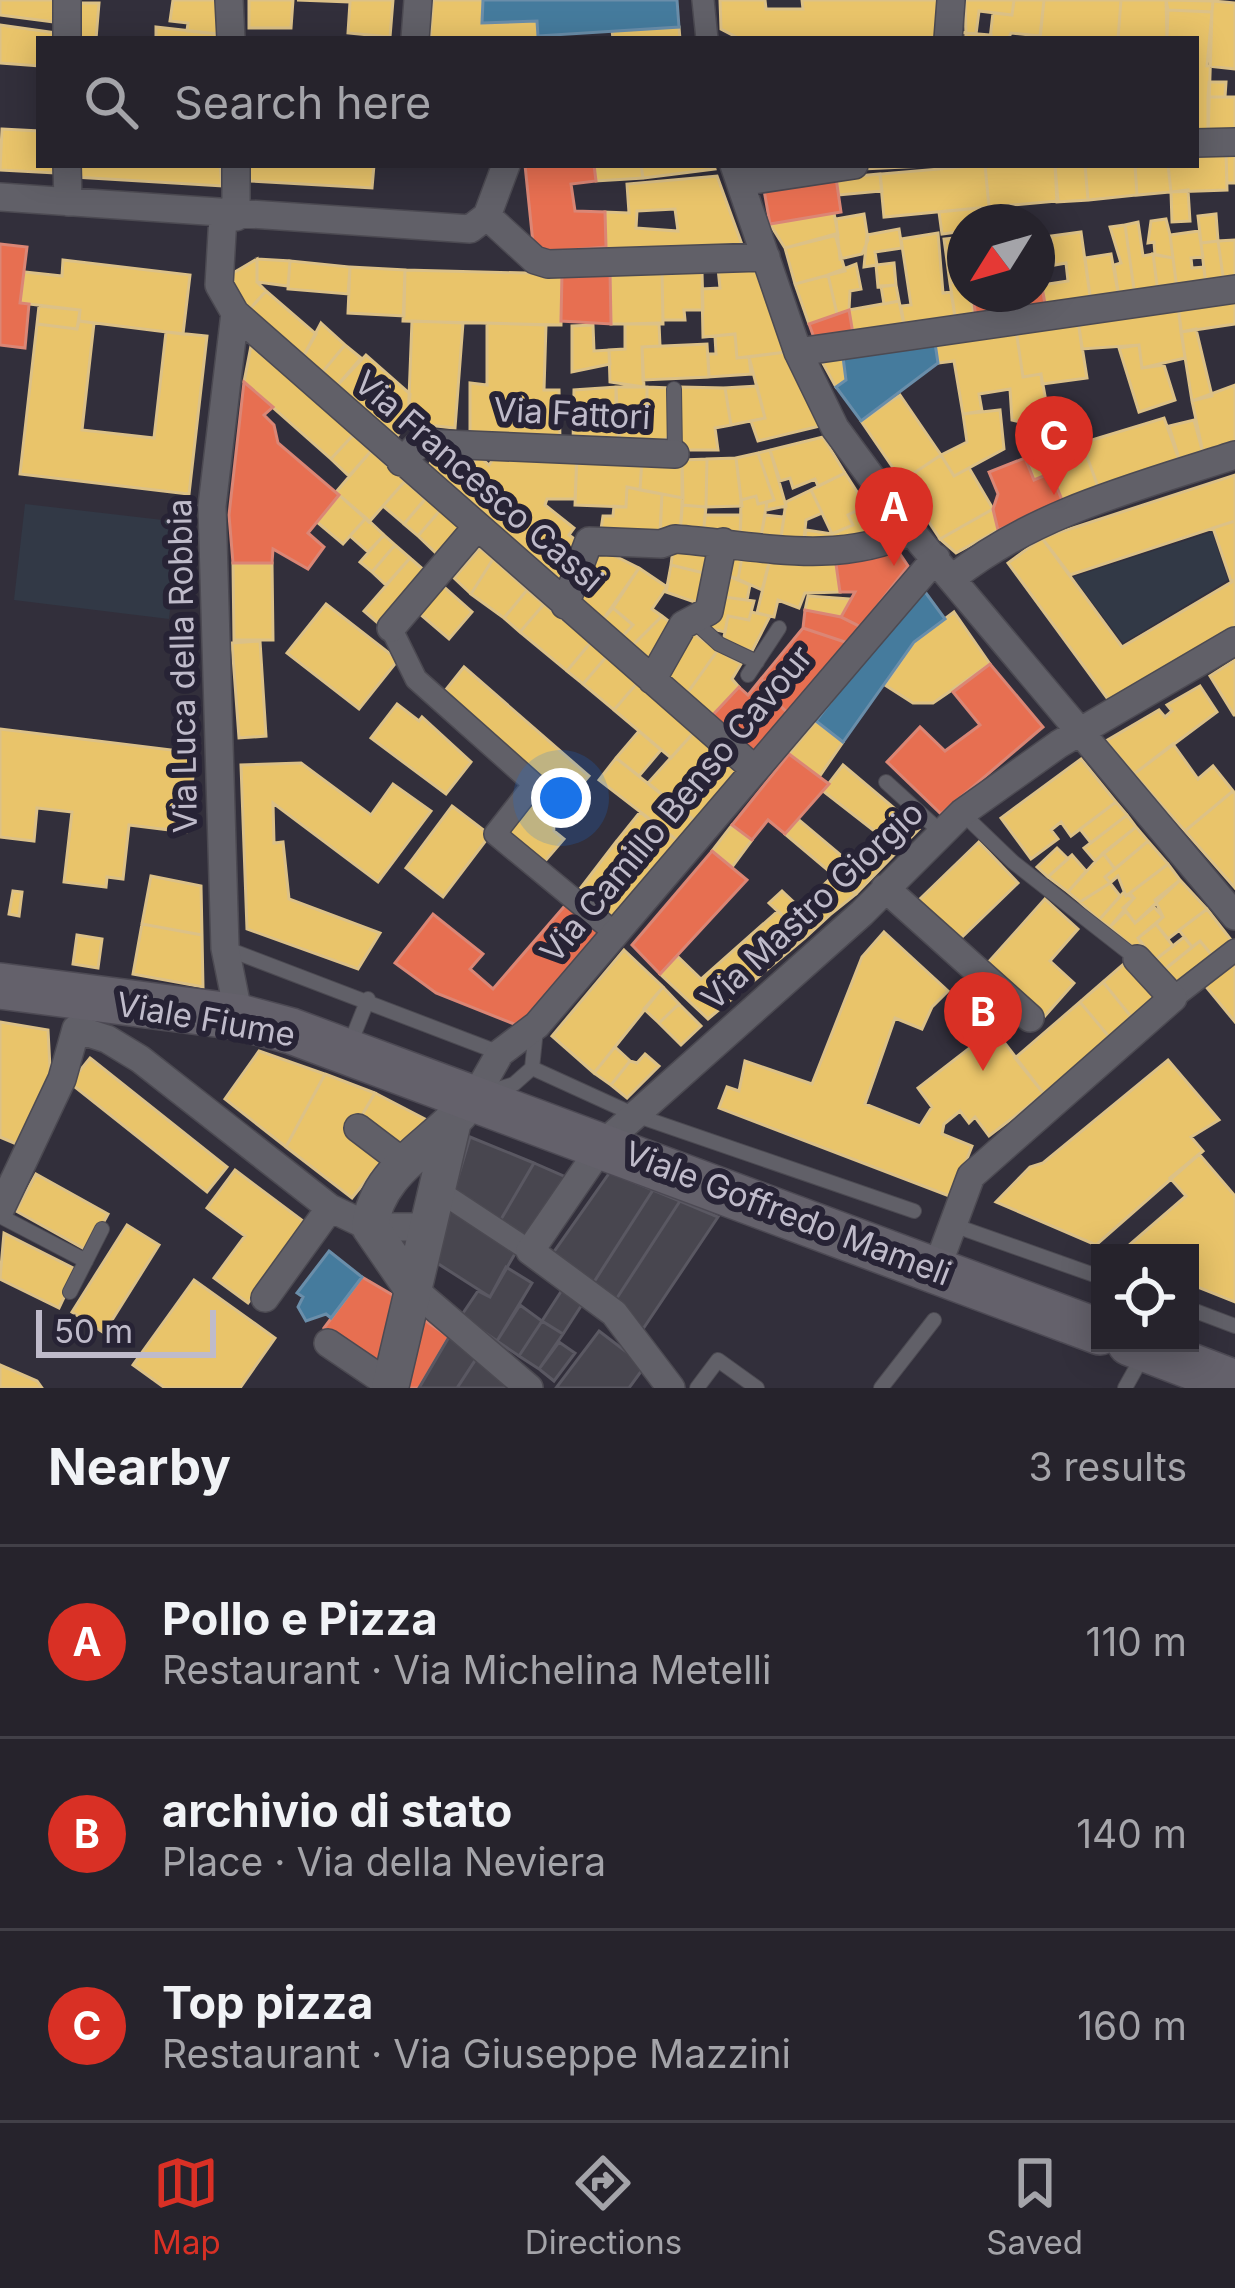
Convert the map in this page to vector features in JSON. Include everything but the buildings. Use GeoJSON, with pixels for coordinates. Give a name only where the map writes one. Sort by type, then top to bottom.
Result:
{"type":"FeatureCollection","features":[{"type":"Feature","properties":{"kind":"main road","name":"Viale Fiume"},"geometry":{"type":"LineString","coordinates":[[0,986],[71,1012],[239,1017],[348,1049],[464,1109]]}},
{"type":"Feature","properties":{"kind":"main road","name":"Viale Goffredo Mameli"},"geometry":{"type":"LineString","coordinates":[[464,1109],[620,1129],[936,1270],[1091,1329]]}},
{"type":"Feature","properties":{"kind":"main road"},"geometry":{"type":"LineString","coordinates":[[1134,1360],[1235,1382]]}},
{"type":"Feature","properties":{"kind":"street"},"geometry":{"type":"LineString","coordinates":[[67,0],[67,36]]}},
{"type":"Feature","properties":{"kind":"street"},"geometry":{"type":"LineString","coordinates":[[230,0],[231,36]]}},
{"type":"Feature","properties":{"kind":"street"},"geometry":{"type":"LineString","coordinates":[[416,36],[418,0]]}},
{"type":"Feature","properties":{"kind":"street"},"geometry":{"type":"LineString","coordinates":[[703,0],[707,36]]}},
{"type":"Feature","properties":{"kind":"street"},"geometry":{"type":"LineString","coordinates":[[948,36],[952,0]]}},
{"type":"Feature","properties":{"kind":"street"},"geometry":{"type":"LineString","coordinates":[[1199,143],[1235,142]]}},
{"type":"Feature","properties":{"kind":"street"},"geometry":{"type":"LineString","coordinates":[[68,168],[68,202]]}},
{"type":"Feature","properties":{"kind":"street"},"geometry":{"type":"LineString","coordinates":[[235,313],[219,285],[236,168]]}},
{"type":"Feature","properties":{"kind":"street"},"geometry":{"type":"LineString","coordinates":[[0,197],[470,229],[487,216],[505,168]]}},
{"type":"Feature","properties":{"kind":"street"},"geometry":{"type":"LineString","coordinates":[[815,168],[737,174],[798,352],[835,428],[911,531],[1235,916]]}},
{"type":"Feature","properties":{"kind":"street"},"geometry":{"type":"LineString","coordinates":[[487,216],[520,248],[548,264],[766,257]]}},
{"type":"Feature","properties":{"kind":"street"},"geometry":{"type":"LineString","coordinates":[[798,352],[1235,289]]}},
{"type":"Feature","properties":{"kind":"street","name":"Via Francesco Cassi"},"geometry":{"type":"LineString","coordinates":[[235,313],[753,768]]}},
{"type":"Feature","properties":{"kind":"street","name":"Via Luca della Robbia"},"geometry":{"type":"LineString","coordinates":[[235,313],[212,506],[225,948],[239,1017]]}},
{"type":"Feature","properties":{"kind":"street","name":"Via Fattori"},"geometry":{"type":"LineString","coordinates":[[401,463],[420,443],[675,454]]}},
{"type":"Feature","properties":{"kind":"street","name":"Via Camillo Benso Cavour"},"geometry":{"type":"LineString","coordinates":[[464,1109],[500,1053],[537,1025],[753,768],[945,567],[1073,508],[1235,454]]}},
{"type":"Feature","properties":{"kind":"street"},"geometry":{"type":"LineString","coordinates":[[476,528],[391,628],[416,679],[534,784],[495,834],[615,933]]}},
{"type":"Feature","properties":{"kind":"street"},"geometry":{"type":"LineString","coordinates":[[565,605],[590,542],[723,542],[835,554],[880,545],[911,531]]}},
{"type":"Feature","properties":{"kind":"street"},"geometry":{"type":"LineString","coordinates":[[652,680],[683,625],[709,610],[723,542]]}},
{"type":"Feature","properties":{"kind":"street","name":"Via Mastro Giorgio"},"geometry":{"type":"LineString","coordinates":[[530,1251],[620,1129],[952,823],[1080,734],[1235,641]]}},
{"type":"Feature","properties":{"kind":"street"},"geometry":{"type":"LineString","coordinates":[[885,888],[1030,1018]]}},
{"type":"Feature","properties":{"kind":"street"},"geometry":{"type":"LineString","coordinates":[[936,1270],[971,1176],[1173,998],[1235,950]]}},
{"type":"Feature","properties":{"kind":"street"},"geometry":{"type":"LineString","coordinates":[[1137,959],[1173,998]]}},
{"type":"Feature","properties":{"kind":"street"},"geometry":{"type":"LineString","coordinates":[[0,1213],[62,1079],[71,1012],[140,1059],[330,1208],[370,1227],[430,1227]]}},
{"type":"Feature","properties":{"kind":"street"},"geometry":{"type":"LineString","coordinates":[[464,1109],[404,1163],[373,1206],[370,1227],[412,1288],[530,1388]]}},
{"type":"Feature","properties":{"kind":"street"},"geometry":{"type":"LineString","coordinates":[[328,1343],[390,1386],[412,1288],[464,1109]]}},
{"type":"Feature","properties":{"kind":"street"},"geometry":{"type":"LineString","coordinates":[[358,1128],[404,1163]]}},
{"type":"Feature","properties":{"kind":"street"},"geometry":{"type":"LineString","coordinates":[[439,1191],[614,1313],[671,1388]]}},
{"type":"Feature","properties":{"kind":"street"},"geometry":{"type":"LineString","coordinates":[[265,1298],[330,1208]]}},
{"type":"Feature","properties":{"kind":"lane"},"geometry":{"type":"LineString","coordinates":[[674,389],[675,454]]}},
{"type":"Feature","properties":{"kind":"lane"},"geometry":{"type":"LineString","coordinates":[[695,622],[752,668],[779,628]]}},
{"type":"Feature","properties":{"kind":"lane"},"geometry":{"type":"LineString","coordinates":[[886,782],[1013,862],[1137,959]]}},
{"type":"Feature","properties":{"kind":"lane"},"geometry":{"type":"LineString","coordinates":[[225,948],[500,1053]]}},
{"type":"Feature","properties":{"kind":"lane"},"geometry":{"type":"LineString","coordinates":[[348,1049],[368,999]]}},
{"type":"Feature","properties":{"kind":"lane"},"geometry":{"type":"LineString","coordinates":[[464,1109],[514,1084],[532,1068],[537,1025]]}},
{"type":"Feature","properties":{"kind":"lane"},"geometry":{"type":"LineString","coordinates":[[532,1068],[620,1129],[914,1211]]}},
{"type":"Feature","properties":{"kind":"lane"},"geometry":{"type":"LineString","coordinates":[[0,1213],[86,1261]]}},
{"type":"Feature","properties":{"kind":"lane"},"geometry":{"type":"LineString","coordinates":[[953,1225],[1091,1274]]}},
{"type":"Feature","properties":{"kind":"lane"},"geometry":{"type":"LineString","coordinates":[[70,1292],[102,1229]]}},
{"type":"Feature","properties":{"kind":"lane"},"geometry":{"type":"LineString","coordinates":[[1199,1313],[1235,1325]]}},
{"type":"Feature","properties":{"kind":"lane"},"geometry":{"type":"LineString","coordinates":[[881,1388],[934,1320]]}},
{"type":"Feature","properties":{"kind":"lane"},"geometry":{"type":"LineString","coordinates":[[697,1388],[718,1360],[757,1388]]}},
{"type":"Feature","properties":{"kind":"shaded area"},"geometry":{"type":"Polygon","coordinates":[[[25,504],[180,522],[169,619],[14,600],[25,504]]]}},
{"type":"Feature","properties":{"kind":"shaded area"},"geometry":{"type":"Polygon","coordinates":[[[1212,532],[1228,580],[1123,643],[1073,577],[1212,532]]]}},
{"type":"Feature","properties":{"kind":"place","name":"Top pizza"},"geometry":{"type":"Point","coordinates":[1054,495]}},
{"type":"Feature","properties":{"kind":"place","name":"Pollo e Pizza"},"geometry":{"type":"Point","coordinates":[894,566]}},
{"type":"Feature","properties":{"kind":"place","name":"archivio di stato"},"geometry":{"type":"Point","coordinates":[983,1071]}}]}
